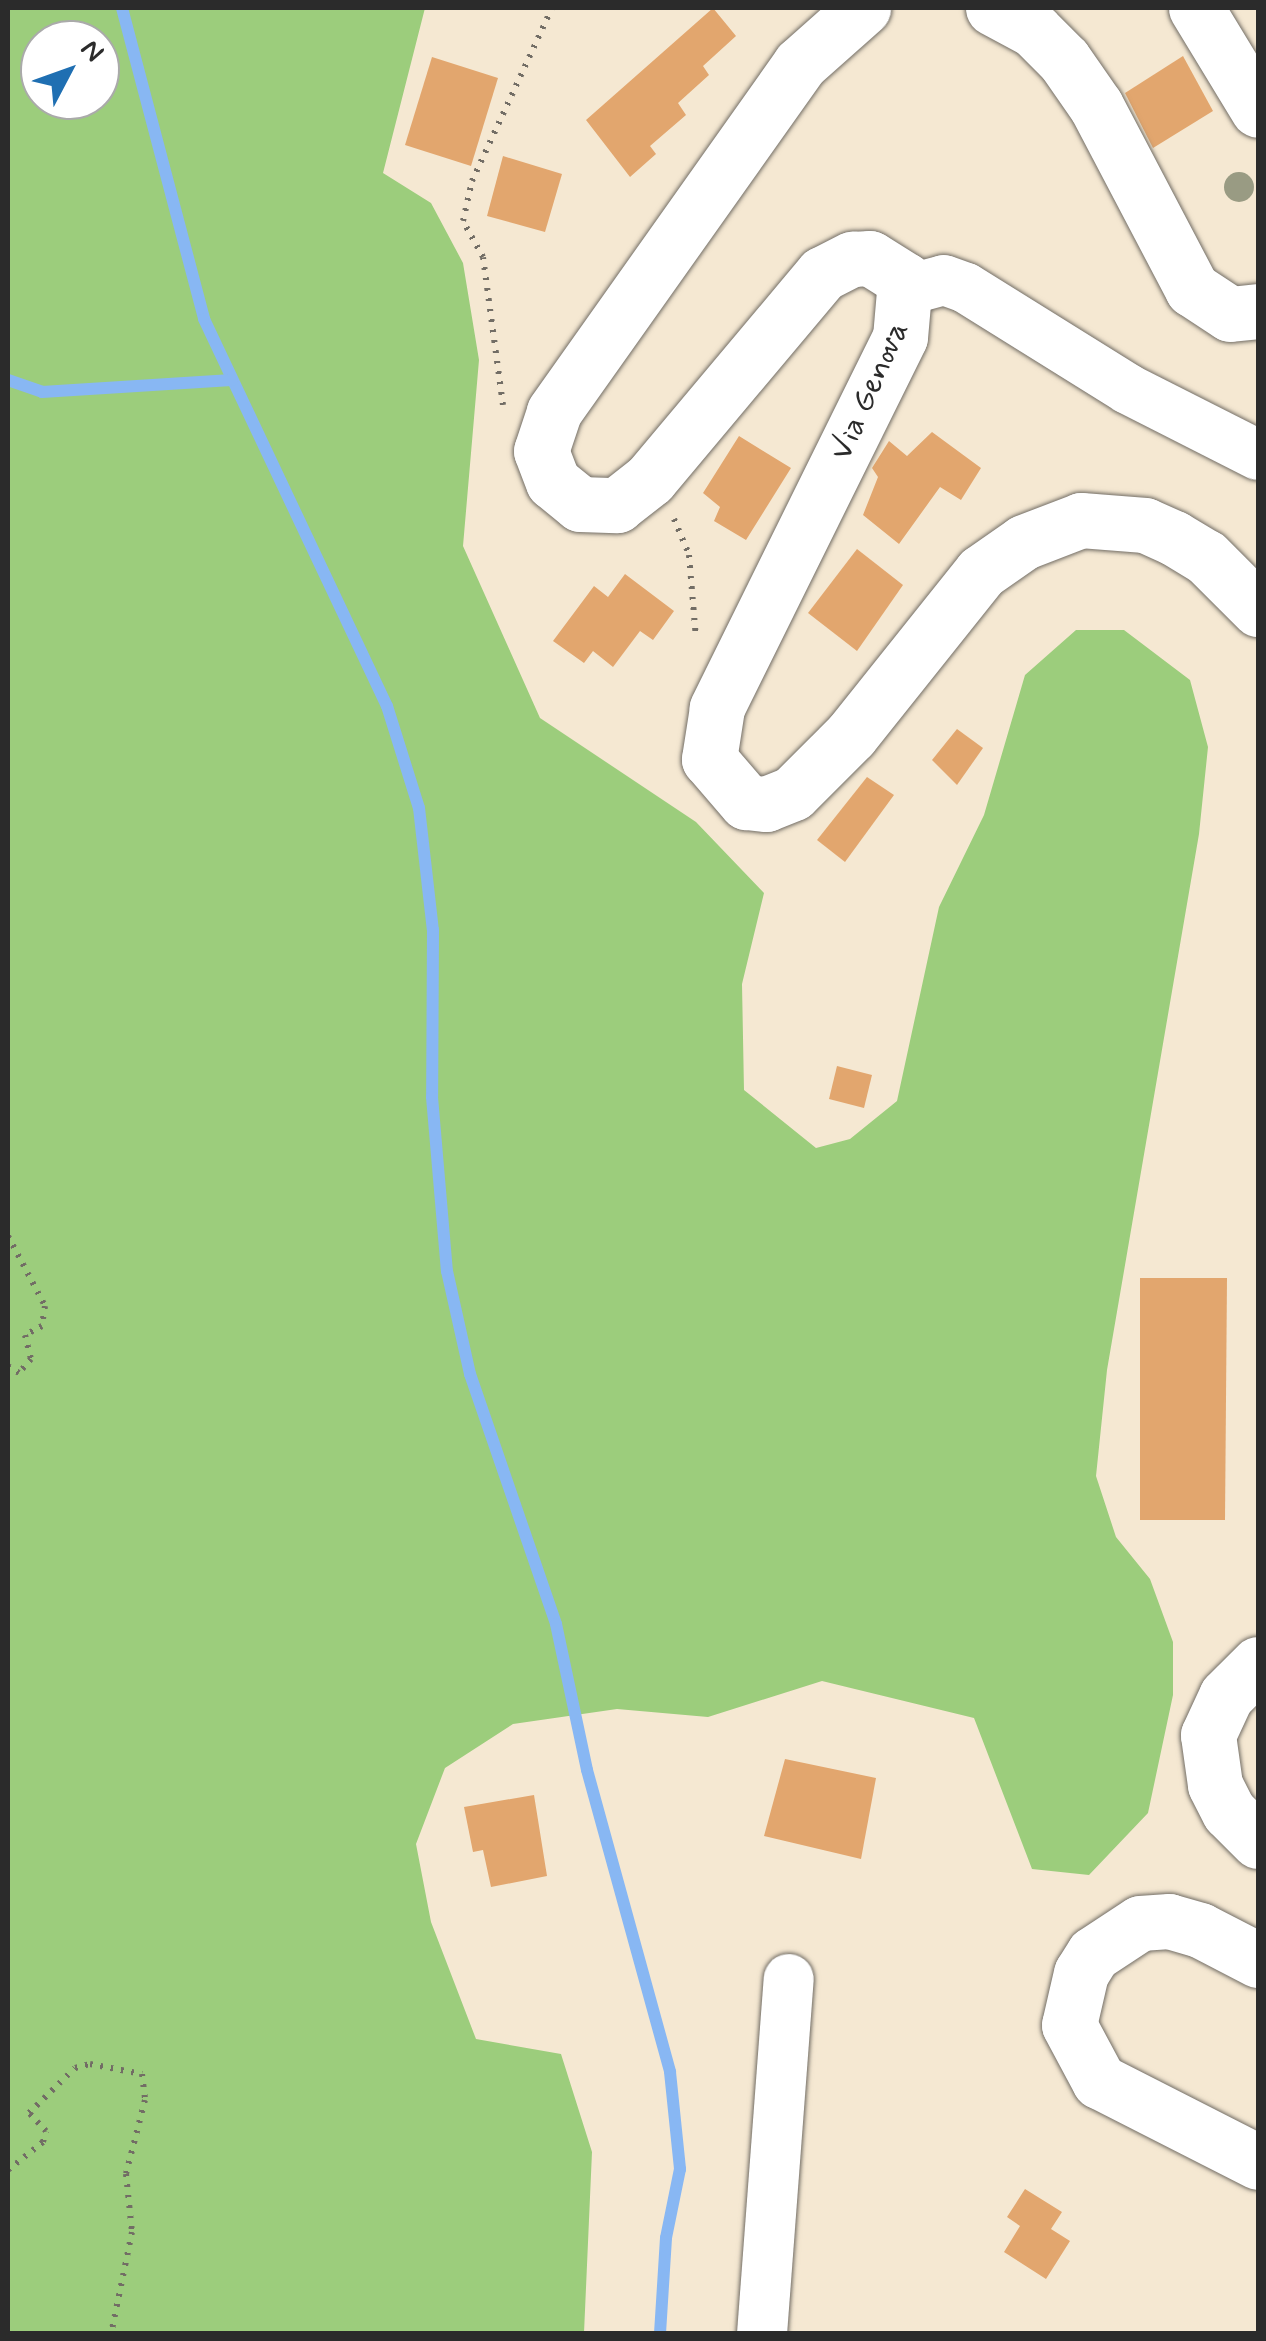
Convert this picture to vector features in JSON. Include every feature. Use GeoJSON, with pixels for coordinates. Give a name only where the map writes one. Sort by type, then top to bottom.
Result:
{"type":"FeatureCollection","features":[{"type":"Feature","properties":{"kind":"main road"},"geometry":{"type":"LineString","coordinates":[[547,472],[541,451],[554,412],[800,64],[862,8]]}},
{"type":"Feature","properties":{"kind":"main road"},"geometry":{"type":"LineString","coordinates":[[993,8],[1034,30],[1074,76],[1192,288],[1230,314],[1258,311]]}},
{"type":"Feature","properties":{"kind":"main road"},"geometry":{"type":"LineString","coordinates":[[1196,8],[1258,110]]}},
{"type":"Feature","properties":{"kind":"main road","name":"Via Genova"},"geometry":{"type":"LineString","coordinates":[[547,472],[562,491],[590,507],[617,505],[650,479],[822,274],[852,259],[870,258],[899,272],[908,290],[900,336],[717,708],[709,759],[727,787],[746,802],[766,804],[792,793],[851,735],[952,602],[982,572],[1048,530],[1081,520],[1146,525],[1206,557],[1258,608]]}},
{"type":"Feature","properties":{"kind":"main road"},"geometry":{"type":"LineString","coordinates":[[1258,1664],[1226,1696],[1208,1735],[1215,1785],[1229,1812],[1258,1840]]}},
{"type":"Feature","properties":{"kind":"main road"},"geometry":{"type":"LineString","coordinates":[[1258,1960],[1200,1930],[1169,1921],[1140,1924],[1093,1954],[1081,1973],[1069,2025],[1082,2058],[1121,2098],[1258,2162]]}},
{"type":"Feature","properties":{"kind":"street"},"geometry":{"type":"LineString","coordinates":[[908,290],[944,280],[966,288],[1128,389],[1258,455]]}},
{"type":"Feature","properties":{"kind":"street"},"geometry":{"type":"LineString","coordinates":[[762,2334],[790,1979]]}},
{"type":"Feature","properties":{"kind":"path"},"geometry":{"type":"LineString","coordinates":[[547,472],[522,448],[504,418],[483,257],[464,221],[472,181],[552,8]]}},
{"type":"Feature","properties":{"kind":"path"},"geometry":{"type":"LineString","coordinates":[[650,479],[689,555],[696,650]]}},
{"type":"Feature","properties":{"kind":"path"},"geometry":{"type":"LineString","coordinates":[[8,1236],[45,1306],[42,1326],[25,1335],[31,1359],[20,1373],[8,1366]]}},
{"type":"Feature","properties":{"kind":"path"},"geometry":{"type":"LineString","coordinates":[[8,2170],[43,2142],[46,2131],[29,2113],[75,2068],[90,2064],[142,2074],[145,2100],[126,2174],[132,2232],[111,2334]]}},
{"type":"Feature","properties":{"kind":"green space"},"geometry":{"type":"Polygon","coordinates":[[[8,8],[425,8],[383,173],[431,203],[463,263],[479,360],[463,546],[540,718],[696,822],[764,893],[742,984],[744,1090],[816,1148],[850,1139],[897,1101],[939,907],[984,815],[1025,675],[1076,630],[1124,630],[1190,680],[1208,747],[1199,834],[1107,1370],[1096,1476],[1116,1537],[1150,1579],[1173,1642],[1173,1695],[1148,1813],[1089,1875],[1032,1869],[974,1718],[822,1681],[708,1717],[617,1709],[513,1724],[445,1768],[416,1844],[431,1922],[476,2039],[561,2054],[592,2152],[584,2333],[8,2333],[8,8]]]}},
{"type":"Feature","properties":{"kind":"building"},"geometry":{"type":"Polygon","coordinates":[[[713,8],[736,36],[703,66],[709,75],[678,103],[686,115],[650,146],[656,154],[630,177],[586,120],[713,8]]]}},
{"type":"Feature","properties":{"kind":"building"},"geometry":{"type":"Polygon","coordinates":[[[1183,56],[1213,111],[1153,148],[1125,93],[1183,56]]]}},
{"type":"Feature","properties":{"kind":"building"},"geometry":{"type":"Polygon","coordinates":[[[432,57],[498,78],[471,166],[405,145],[432,57]]]}},
{"type":"Feature","properties":{"kind":"building"},"geometry":{"type":"Polygon","coordinates":[[[503,156],[562,174],[545,232],[487,216],[503,156]]]}},
{"type":"Feature","properties":{"kind":"building"},"geometry":{"type":"Polygon","coordinates":[[[932,432],[981,468],[961,500],[940,487],[899,544],[863,515],[878,477],[872,468],[889,441],[907,456],[932,432]]]}},
{"type":"Feature","properties":{"kind":"building"},"geometry":{"type":"Polygon","coordinates":[[[739,436],[791,468],[746,540],[714,521],[720,507],[703,493],[739,436]]]}},
{"type":"Feature","properties":{"kind":"building"},"geometry":{"type":"Polygon","coordinates":[[[857,549],[903,585],[857,651],[808,613],[857,549]]]}},
{"type":"Feature","properties":{"kind":"building"},"geometry":{"type":"Polygon","coordinates":[[[625,574],[674,611],[653,640],[640,631],[613,667],[593,651],[584,663],[553,641],[594,586],[608,597],[625,574]]]}},
{"type":"Feature","properties":{"kind":"building"},"geometry":{"type":"Polygon","coordinates":[[[957,729],[983,748],[957,785],[932,760],[957,729]]]}},
{"type":"Feature","properties":{"kind":"building"},"geometry":{"type":"Polygon","coordinates":[[[867,777],[894,795],[845,862],[817,840],[867,777]]]}},
{"type":"Feature","properties":{"kind":"building"},"geometry":{"type":"Polygon","coordinates":[[[837,1066],[872,1075],[864,1108],[829,1099],[837,1066]]]}},
{"type":"Feature","properties":{"kind":"building"},"geometry":{"type":"Polygon","coordinates":[[[1140,1278],[1227,1278],[1225,1520],[1140,1520],[1140,1278]]]}},
{"type":"Feature","properties":{"kind":"building"},"geometry":{"type":"Polygon","coordinates":[[[785,1759],[876,1778],[861,1859],[764,1836],[785,1759]]]}},
{"type":"Feature","properties":{"kind":"building"},"geometry":{"type":"Polygon","coordinates":[[[534,1795],[547,1876],[491,1887],[483,1850],[473,1852],[464,1807],[534,1795]]]}},
{"type":"Feature","properties":{"kind":"building"},"geometry":{"type":"Polygon","coordinates":[[[1025,2189],[1062,2212],[1051,2229],[1070,2241],[1046,2279],[1004,2252],[1020,2226],[1007,2217],[1025,2189]]]}},
{"type":"Feature","properties":{"kind":"waterway"},"geometry":{"type":"LineString","coordinates":[[122,8],[204,319],[387,706],[419,808],[433,930],[432,1097],[447,1271],[470,1374],[556,1624],[587,1770],[670,2072],[680,2169],[666,2238],[660,2334]]}},
{"type":"Feature","properties":{"kind":"waterway"},"geometry":{"type":"LineString","coordinates":[[8,380],[42,392],[232,380]]}}]}
